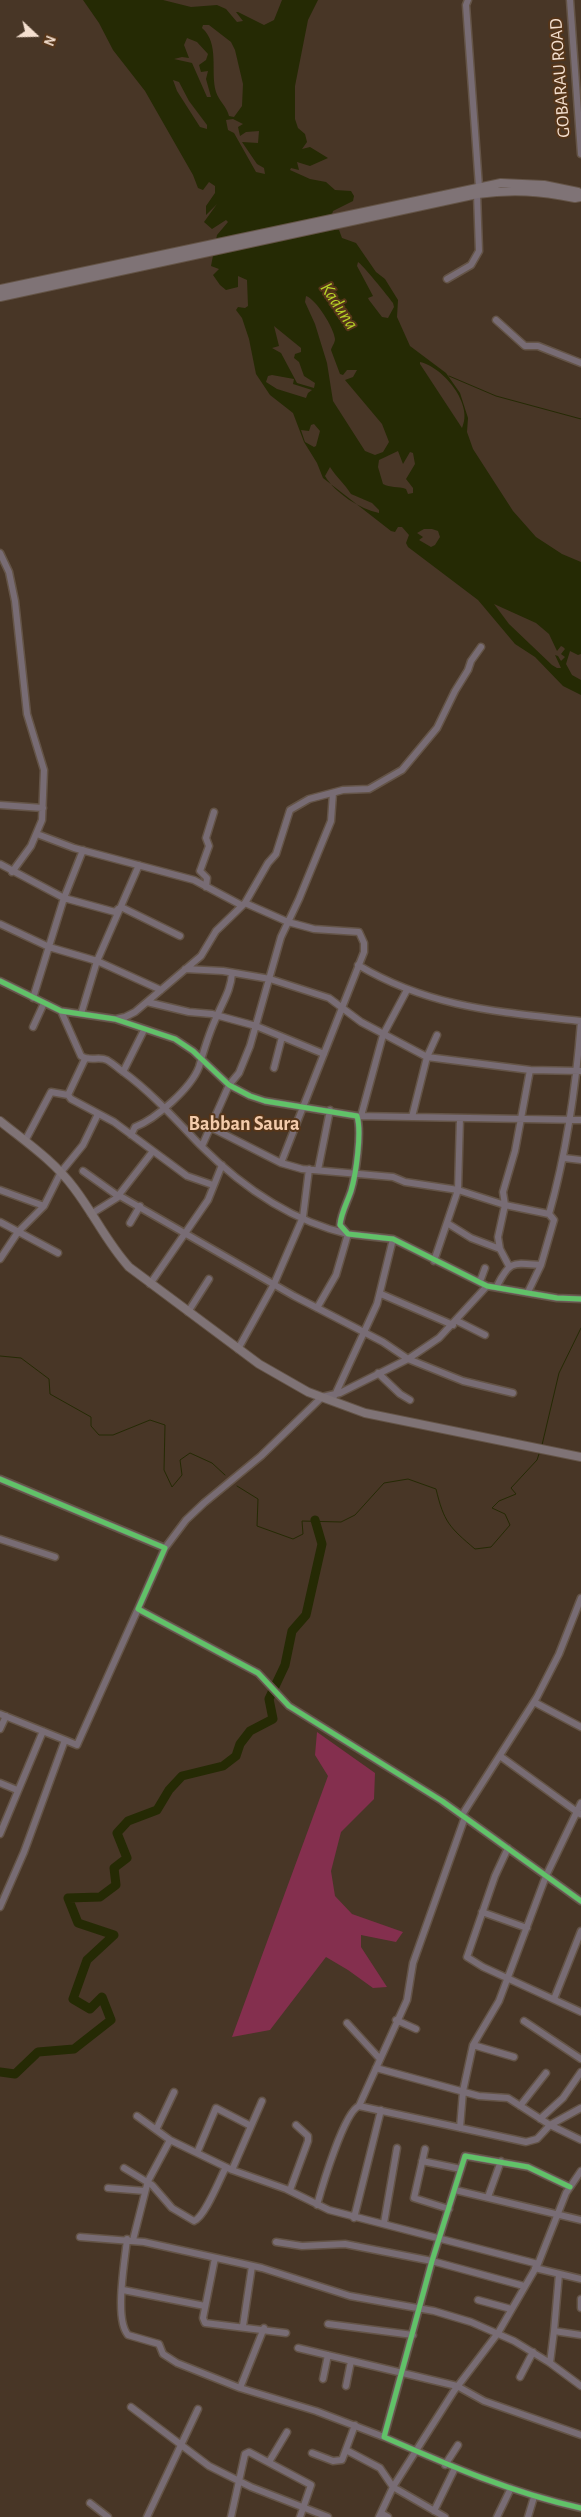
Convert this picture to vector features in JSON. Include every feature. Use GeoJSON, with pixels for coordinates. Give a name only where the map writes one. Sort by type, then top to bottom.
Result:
{"type":"FeatureCollection","features":[{"type":"Feature","properties":{"kind":"main road"},"geometry":{"type":"LineString","coordinates":[[0,297],[204,249],[478,190],[530,190],[575,198],[581,196]]}},
{"type":"Feature","properties":{"kind":"main road"},"geometry":{"type":"LineString","coordinates":[[0,289],[204,249]]}},
{"type":"Feature","properties":{"kind":"main road"},"geometry":{"type":"LineString","coordinates":[[0,1121],[61,1172],[92,1214],[116,1253],[129,1267],[238,1349],[283,1379],[322,1397],[338,1408],[375,1419],[537,1450],[581,1461]]}},
{"type":"Feature","properties":{"kind":"main road"},"geometry":{"type":"LineString","coordinates":[[550,1453],[581,1457]]}},
{"type":"Feature","properties":{"kind":"street"},"geometry":{"type":"LineString","coordinates":[[447,279],[471,265],[479,251],[478,190],[466,5],[468,0]]}},
{"type":"Feature","properties":{"kind":"street","name":"GOBARAU ROAD"},"geometry":{"type":"LineString","coordinates":[[570,0],[581,154]]}},
{"type":"Feature","properties":{"kind":"street"},"geometry":{"type":"LineString","coordinates":[[496,320],[525,346],[538,346],[581,363]]}},
{"type":"Feature","properties":{"kind":"street"},"geometry":{"type":"LineString","coordinates":[[0,553],[9,572],[15,601],[27,714],[44,770],[42,820],[37,834],[12,872]]}},
{"type":"Feature","properties":{"kind":"street"},"geometry":{"type":"LineString","coordinates":[[125,1020],[205,951],[216,932],[243,904],[268,863],[276,854],[290,810],[298,804],[333,793],[369,789],[402,770],[437,728],[455,691],[466,676],[471,661],[481,647]]}},
{"type":"Feature","properties":{"kind":"street"},"geometry":{"type":"LineString","coordinates":[[202,1146],[229,1085],[245,1058],[270,979],[275,955],[331,821],[333,793]]}},
{"type":"Feature","properties":{"kind":"street"},"geometry":{"type":"LineString","coordinates":[[0,805],[43,808]]}},
{"type":"Feature","properties":{"kind":"street"},"geometry":{"type":"LineString","coordinates":[[206,887],[207,878],[200,870],[209,846],[206,838],[214,812]]}},
{"type":"Feature","properties":{"kind":"street"},"geometry":{"type":"LineString","coordinates":[[37,834],[83,850],[194,880],[243,904],[288,922],[314,929],[359,932],[364,943],[364,952],[341,1006],[281,1163]]}},
{"type":"Feature","properties":{"kind":"street"},"geometry":{"type":"LineString","coordinates":[[33,998],[64,898],[83,850]]}},
{"type":"Feature","properties":{"kind":"street"},"geometry":{"type":"LineString","coordinates":[[0,864],[64,898],[115,912],[121,907]]}},
{"type":"Feature","properties":{"kind":"street"},"geometry":{"type":"LineString","coordinates":[[81,1014],[97,960],[140,865]]}},
{"type":"Feature","properties":{"kind":"street"},"geometry":{"type":"LineString","coordinates":[[121,907],[180,936]]}},
{"type":"Feature","properties":{"kind":"street"},"geometry":{"type":"LineString","coordinates":[[0,924],[49,947],[97,960],[161,990]]}},
{"type":"Feature","properties":{"kind":"street"},"geometry":{"type":"LineString","coordinates":[[358,965],[407,990],[467,1008],[581,1021],[579,1071],[564,1158],[549,1214]]}},
{"type":"Feature","properties":{"kind":"street"},"geometry":{"type":"LineString","coordinates":[[185,969],[232,973],[270,979],[328,998],[361,1022],[427,1057],[530,1070],[579,1071]]}},
{"type":"Feature","properties":{"kind":"street"},"geometry":{"type":"LineString","coordinates":[[131,1135],[135,1127],[146,1122],[164,1108],[185,1088],[198,1068],[217,1015],[228,994],[232,973]]}},
{"type":"Feature","properties":{"kind":"street"},"geometry":{"type":"LineString","coordinates":[[0,981],[61,1011],[125,1020],[144,1030],[175,1039],[200,1058],[229,1085],[250,1096],[265,1101],[359,1116],[581,1120]]}},
{"type":"Feature","properties":{"kind":"street"},"geometry":{"type":"LineString","coordinates":[[348,1234],[340,1225],[354,1174],[359,1116],[383,1035],[407,990]]}},
{"type":"Feature","properties":{"kind":"street"},"geometry":{"type":"LineString","coordinates":[[147,1002],[189,1012],[217,1015],[256,1026],[324,1054]]}},
{"type":"Feature","properties":{"kind":"street"},"geometry":{"type":"LineString","coordinates":[[33,1028],[44,1003]]}},
{"type":"Feature","properties":{"kind":"street"},"geometry":{"type":"LineString","coordinates":[[61,1011],[78,1052],[85,1059],[107,1060],[123,1072],[164,1108],[222,1165],[252,1190],[330,1230],[394,1239],[434,1261],[487,1286],[497,1286],[557,1298],[581,1299]]}},
{"type":"Feature","properties":{"kind":"street"},"geometry":{"type":"LineString","coordinates":[[123,1072],[144,1030]]}},
{"type":"Feature","properties":{"kind":"street"},"geometry":{"type":"LineString","coordinates":[[412,1116],[427,1057],[437,1035]]}},
{"type":"Feature","properties":{"kind":"street"},"geometry":{"type":"LineString","coordinates":[[274,1068],[282,1037]]}},
{"type":"Feature","properties":{"kind":"street"},"geometry":{"type":"LineString","coordinates":[[68,1095],[85,1059]]}},
{"type":"Feature","properties":{"kind":"street"},"geometry":{"type":"LineString","coordinates":[[509,1266],[500,1249],[498,1237],[505,1205],[504,1192],[530,1070]]}},
{"type":"Feature","properties":{"kind":"street"},"geometry":{"type":"LineString","coordinates":[[25,1141],[51,1092],[68,1095],[71,1099],[131,1135],[187,1176],[213,1185]]}},
{"type":"Feature","properties":{"kind":"street"},"geometry":{"type":"LineString","coordinates":[[318,1170],[330,1110]]}},
{"type":"Feature","properties":{"kind":"street"},"geometry":{"type":"LineString","coordinates":[[0,1259],[18,1232],[44,1206],[61,1172],[83,1145],[98,1114]]}},
{"type":"Feature","properties":{"kind":"street"},"geometry":{"type":"LineString","coordinates":[[434,1261],[458,1190],[460,1118]]}},
{"type":"Feature","properties":{"kind":"street"},"geometry":{"type":"LineString","coordinates":[[210,1128],[281,1163],[308,1169],[393,1177],[405,1182],[458,1190],[505,1205],[549,1214],[554,1220],[541,1265],[528,1292]]}},
{"type":"Feature","properties":{"kind":"street"},"geometry":{"type":"LineString","coordinates":[[92,1214],[118,1196],[152,1151]]}},
{"type":"Feature","properties":{"kind":"street"},"geometry":{"type":"LineString","coordinates":[[564,1158],[581,1160]]}},
{"type":"Feature","properties":{"kind":"street"},"geometry":{"type":"LineString","coordinates":[[150,1284],[208,1200],[222,1165]]}},
{"type":"Feature","properties":{"kind":"street"},"geometry":{"type":"LineString","coordinates":[[238,1349],[274,1284],[303,1217],[308,1169]]}},
{"type":"Feature","properties":{"kind":"street"},"geometry":{"type":"LineString","coordinates":[[83,1171],[118,1196],[140,1206],[408,1359],[463,1381],[513,1393]]}},
{"type":"Feature","properties":{"kind":"street"},"geometry":{"type":"LineString","coordinates":[[0,1190],[44,1206]]}},
{"type":"Feature","properties":{"kind":"street"},"geometry":{"type":"LineString","coordinates":[[130,1223],[140,1206]]}},
{"type":"Feature","properties":{"kind":"street"},"geometry":{"type":"LineString","coordinates":[[0,1222],[58,1252]]}},
{"type":"Feature","properties":{"kind":"street"},"geometry":{"type":"LineString","coordinates":[[447,1223],[471,1238],[500,1249]]}},
{"type":"Feature","properties":{"kind":"street"},"geometry":{"type":"LineString","coordinates":[[318,1308],[336,1275],[348,1234]]}},
{"type":"Feature","properties":{"kind":"street"},"geometry":{"type":"LineString","coordinates":[[335,1395],[342,1376],[365,1333],[381,1294],[394,1239]]}},
{"type":"Feature","properties":{"kind":"street"},"geometry":{"type":"LineString","coordinates":[[497,1286],[509,1266],[513,1263],[541,1265]]}},
{"type":"Feature","properties":{"kind":"street"},"geometry":{"type":"LineString","coordinates":[[478,1281],[481,1279],[486,1268]]}},
{"type":"Feature","properties":{"kind":"street"},"geometry":{"type":"LineString","coordinates":[[188,1312],[209,1279]]}},
{"type":"Feature","properties":{"kind":"street"},"geometry":{"type":"LineString","coordinates":[[0,1729],[3,1715],[77,1744],[165,1548],[186,1520],[261,1456],[322,1397],[335,1395],[408,1359],[439,1338],[455,1323],[487,1286]]}},
{"type":"Feature","properties":{"kind":"street"},"geometry":{"type":"LineString","coordinates":[[381,1294],[485,1335]]}},
{"type":"Feature","properties":{"kind":"street"},"geometry":{"type":"LineString","coordinates":[[378,1373],[400,1394],[410,1400]]}},
{"type":"Feature","properties":{"kind":"street"},"geometry":{"type":"LineString","coordinates":[[0,1479],[165,1548]]}},
{"type":"Feature","properties":{"kind":"street"},"geometry":{"type":"LineString","coordinates":[[0,1539],[55,1557]]}},
{"type":"Feature","properties":{"kind":"street"},"geometry":{"type":"LineString","coordinates":[[317,2205],[335,2147],[352,2111],[359,2106],[396,2020],[407,2000],[413,1963],[463,1816],[534,1702],[559,1654],[581,1598]]}},
{"type":"Feature","properties":{"kind":"street"},"geometry":{"type":"LineString","coordinates":[[138,1609],[258,1673],[288,1706],[463,1816],[581,1901]]}},
{"type":"Feature","properties":{"kind":"street"},"geometry":{"type":"LineString","coordinates":[[534,1702],[581,1727]]}},
{"type":"Feature","properties":{"kind":"street"},"geometry":{"type":"LineString","coordinates":[[0,1834],[43,1731]]}},
{"type":"Feature","properties":{"kind":"street"},"geometry":{"type":"LineString","coordinates":[[0,1907],[24,1852],[65,1740]]}},
{"type":"Feature","properties":{"kind":"street"},"geometry":{"type":"LineString","coordinates":[[500,1756],[579,1813]]}},
{"type":"Feature","properties":{"kind":"street"},"geometry":{"type":"LineString","coordinates":[[0,1783],[17,1790]]}},
{"type":"Feature","properties":{"kind":"street"},"geometry":{"type":"LineString","coordinates":[[460,2128],[463,2091],[473,2045],[499,2000],[546,1876],[579,1813],[581,1803]]}},
{"type":"Feature","properties":{"kind":"street"},"geometry":{"type":"LineString","coordinates":[[508,1848],[482,1912],[467,1957],[483,1967],[509,1977],[581,2012]]}},
{"type":"Feature","properties":{"kind":"street"},"geometry":{"type":"LineString","coordinates":[[482,1912],[527,1928]]}},
{"type":"Feature","properties":{"kind":"street"},"geometry":{"type":"LineString","coordinates":[[554,2000],[581,1931]]}},
{"type":"Feature","properties":{"kind":"street"},"geometry":{"type":"LineString","coordinates":[[396,2020],[416,2029]]}},
{"type":"Feature","properties":{"kind":"street"},"geometry":{"type":"LineString","coordinates":[[524,2021],[581,2060]]}},
{"type":"Feature","properties":{"kind":"street"},"geometry":{"type":"LineString","coordinates":[[347,2023],[380,2059]]}},
{"type":"Feature","properties":{"kind":"street"},"geometry":{"type":"LineString","coordinates":[[473,2045],[514,2057]]}},
{"type":"Feature","properties":{"kind":"street"},"geometry":{"type":"LineString","coordinates":[[376,2068],[488,2098],[504,2097],[550,2125],[581,2140]]}},
{"type":"Feature","properties":{"kind":"street"},"geometry":{"type":"LineString","coordinates":[[540,2119],[563,2098],[581,2072]]}},
{"type":"Feature","properties":{"kind":"street"},"geometry":{"type":"LineString","coordinates":[[520,2106],[546,2073]]}},
{"type":"Feature","properties":{"kind":"street"},"geometry":{"type":"LineString","coordinates":[[156,2130],[174,2092]]}},
{"type":"Feature","properties":{"kind":"street"},"geometry":{"type":"LineString","coordinates":[[124,2168],[148,2181],[172,2208],[194,2221],[198,2220],[252,2126],[262,2102]]}},
{"type":"Feature","properties":{"kind":"street"},"geometry":{"type":"LineString","coordinates":[[359,2106],[526,2142],[537,2139],[550,2125],[581,2108]]}},
{"type":"Feature","properties":{"kind":"street"},"geometry":{"type":"LineString","coordinates":[[197,2153],[216,2108],[252,2126]]}},
{"type":"Feature","properties":{"kind":"street"},"geometry":{"type":"LineString","coordinates":[[354,2218],[381,2110]]}},
{"type":"Feature","properties":{"kind":"street"},"geometry":{"type":"LineString","coordinates":[[137,2116],[170,2140],[229,2168],[290,2190],[317,2205],[354,2218],[384,2223],[441,2238],[581,2279]]}},
{"type":"Feature","properties":{"kind":"street"},"geometry":{"type":"LineString","coordinates":[[290,2190],[308,2141],[308,2136],[296,2125]]}},
{"type":"Feature","properties":{"kind":"street"},"geometry":{"type":"LineString","coordinates":[[170,2140],[148,2181],[130,2240],[123,2290],[122,2325],[128,2334],[159,2344],[163,2354],[177,2363],[240,2388],[355,2425],[415,2450],[445,2465],[534,2497],[581,2508]]}},
{"type":"Feature","properties":{"kind":"street"},"geometry":{"type":"LineString","coordinates":[[384,2223],[397,2148]]}},
{"type":"Feature","properties":{"kind":"street"},"geometry":{"type":"LineString","coordinates":[[425,2150],[414,2198],[449,2209]]}},
{"type":"Feature","properties":{"kind":"street"},"geometry":{"type":"LineString","coordinates":[[384,2437],[432,2261],[441,2238],[465,2156],[528,2167],[570,2187]]}},
{"type":"Feature","properties":{"kind":"street"},"geometry":{"type":"LineString","coordinates":[[422,2161],[460,2169]]}},
{"type":"Feature","properties":{"kind":"street"},"geometry":{"type":"LineString","coordinates":[[488,2197],[501,2161]]}},
{"type":"Feature","properties":{"kind":"street"},"geometry":{"type":"LineString","coordinates":[[388,2517],[380,2515],[393,2487],[457,2386],[498,2333],[536,2266],[557,2214],[570,2187],[581,2171]]}},
{"type":"Feature","properties":{"kind":"street"},"geometry":{"type":"LineString","coordinates":[[108,2188],[145,2191]]}},
{"type":"Feature","properties":{"kind":"street"},"geometry":{"type":"LineString","coordinates":[[455,2190],[581,2220]]}},
{"type":"Feature","properties":{"kind":"street"},"geometry":{"type":"LineString","coordinates":[[80,2237],[130,2240],[252,2266],[350,2296],[420,2308],[471,2322],[498,2333],[532,2352],[581,2386]]}},
{"type":"Feature","properties":{"kind":"street"},"geometry":{"type":"LineString","coordinates":[[276,2242],[302,2246],[345,2244],[432,2261],[524,2286]]}},
{"type":"Feature","properties":{"kind":"street"},"geometry":{"type":"LineString","coordinates":[[215,2258],[203,2318],[205,2323],[264,2328],[286,2333]]}},
{"type":"Feature","properties":{"kind":"street"},"geometry":{"type":"LineString","coordinates":[[243,2326],[252,2266]]}},
{"type":"Feature","properties":{"kind":"street"},"geometry":{"type":"LineString","coordinates":[[550,2363],[559,2274]]}},
{"type":"Feature","properties":{"kind":"street"},"geometry":{"type":"LineString","coordinates":[[123,2290],[205,2306]]}},
{"type":"Feature","properties":{"kind":"street"},"geometry":{"type":"LineString","coordinates":[[581,2299],[581,2308]]}},
{"type":"Feature","properties":{"kind":"street"},"geometry":{"type":"LineString","coordinates":[[478,2300],[511,2309]]}},
{"type":"Feature","properties":{"kind":"street"},"geometry":{"type":"LineString","coordinates":[[328,2324],[413,2335]]}},
{"type":"Feature","properties":{"kind":"street"},"geometry":{"type":"LineString","coordinates":[[240,2388],[264,2328]]}},
{"type":"Feature","properties":{"kind":"street"},"geometry":{"type":"LineString","coordinates":[[554,2331],[581,2335]]}},
{"type":"Feature","properties":{"kind":"street"},"geometry":{"type":"LineString","coordinates":[[298,2348],[457,2386],[484,2401],[581,2435]]}},
{"type":"Feature","properties":{"kind":"street"},"geometry":{"type":"LineString","coordinates":[[520,2377],[532,2352]]}},
{"type":"Feature","properties":{"kind":"street"},"geometry":{"type":"LineString","coordinates":[[323,2379],[328,2355]]}},
{"type":"Feature","properties":{"kind":"street"},"geometry":{"type":"LineString","coordinates":[[346,2386],[351,2361]]}},
{"type":"Feature","properties":{"kind":"street"},"geometry":{"type":"LineString","coordinates":[[131,2407],[209,2466],[237,2481],[328,2517]]}},
{"type":"Feature","properties":{"kind":"street"},"geometry":{"type":"LineString","coordinates":[[147,2517],[198,2409]]}},
{"type":"Feature","properties":{"kind":"street"},"geometry":{"type":"LineString","coordinates":[[312,2453],[338,2461],[342,2460],[355,2425]]}},
{"type":"Feature","properties":{"kind":"street"},"geometry":{"type":"LineString","coordinates":[[269,2462],[288,2432]]}},
{"type":"Feature","properties":{"kind":"street"},"geometry":{"type":"LineString","coordinates":[[445,2465],[458,2445]]}},
{"type":"Feature","properties":{"kind":"street"},"geometry":{"type":"LineString","coordinates":[[346,2450],[380,2468],[393,2487],[445,2517]]}},
{"type":"Feature","properties":{"kind":"street"},"geometry":{"type":"LineString","coordinates":[[231,2517],[237,2481],[247,2452],[311,2485],[300,2517]]}},
{"type":"Feature","properties":{"kind":"street"},"geometry":{"type":"LineString","coordinates":[[434,2511],[455,2468]]}},
{"type":"Feature","properties":{"kind":"street"},"geometry":{"type":"LineString","coordinates":[[497,2517],[511,2488]]}},
{"type":"Feature","properties":{"kind":"street"},"geometry":{"type":"LineString","coordinates":[[528,2517],[534,2497]]}},
{"type":"Feature","properties":{"kind":"street"},"geometry":{"type":"LineString","coordinates":[[90,2503],[108,2517]]}},
{"type":"Feature","properties":{"kind":"shaded area"},"geometry":{"type":"Polygon","coordinates":[[[317,1732],[375,1773],[374,1799],[341,1832],[331,1871],[335,1896],[352,1914],[403,1932],[396,1942],[361,1935],[361,1947],[387,1987],[373,1988],[326,1957],[270,2030],[232,2037],[328,1776],[315,1755],[317,1732]]]}},
{"type":"Feature","properties":{"kind":"water","name":"Kaduna"},"geometry":{"type":"Polygon","coordinates":[[[83,0],[163,0],[191,7],[217,5],[226,9],[237,22],[243,21],[236,12],[238,12],[264,25],[274,20],[282,0],[318,0],[308,20],[295,86],[295,119],[298,128],[305,134],[307,142],[302,149],[310,147],[328,158],[310,166],[297,162],[299,170],[291,168],[290,170],[310,179],[326,182],[335,190],[351,191],[354,196],[353,201],[333,211],[329,224],[331,229],[339,230],[342,238],[356,243],[376,272],[385,279],[398,300],[397,317],[410,346],[446,373],[460,393],[468,418],[467,432],[473,449],[513,511],[536,537],[562,554],[581,562],[581,654],[578,655],[570,651],[566,664],[572,675],[581,680],[581,695],[563,686],[535,657],[515,644],[478,600],[408,547],[406,543],[409,535],[402,527],[398,527],[395,532],[391,531],[357,504],[379,513],[379,510],[372,503],[351,494],[330,467],[325,476],[332,485],[323,478],[317,463],[304,442],[293,413],[270,395],[256,374],[249,339],[242,318],[236,310],[238,307],[245,308],[248,306],[247,280],[238,276],[238,287],[226,290],[213,275],[219,269],[211,266],[217,235],[228,222],[226,220],[212,229],[204,222],[217,204],[206,215],[206,206],[215,193],[215,186],[209,182],[203,190],[198,188],[193,175],[145,91],[113,50],[99,23],[83,0]],[[203,25],[202,28],[208,34],[211,42],[216,92],[229,116],[234,117],[242,106],[243,84],[235,50],[231,42],[209,25],[203,25]],[[187,38],[184,45],[189,58],[174,59],[192,63],[207,97],[211,97],[206,79],[208,71],[201,72],[199,65],[206,60],[208,54],[197,42],[187,38]],[[173,80],[177,91],[200,127],[207,129],[207,125],[189,101],[179,82],[173,80]],[[233,119],[226,120],[228,130],[234,133],[256,172],[265,174],[264,168],[257,164],[242,142],[258,143],[259,131],[246,132],[240,136],[238,127],[243,124],[233,119]],[[358,262],[357,266],[373,296],[368,298],[369,300],[382,317],[388,318],[394,307],[393,303],[358,262]],[[306,296],[305,302],[315,324],[327,363],[333,401],[365,451],[375,455],[383,452],[389,442],[382,424],[345,380],[353,377],[357,370],[347,370],[343,375],[340,374],[331,350],[335,342],[334,334],[324,314],[315,302],[306,296]],[[274,326],[279,346],[272,348],[281,353],[297,383],[314,388],[315,383],[304,376],[299,362],[294,358],[295,354],[301,352],[301,348],[274,326]],[[420,362],[462,428],[465,418],[460,398],[447,379],[429,365],[420,362]],[[268,376],[266,382],[277,389],[306,398],[312,390],[293,384],[294,379],[268,376]],[[314,424],[311,425],[309,431],[301,430],[305,442],[314,447],[316,446],[320,431],[314,424]],[[398,451],[379,460],[378,467],[383,484],[406,489],[408,494],[413,493],[413,488],[406,479],[415,464],[413,453],[410,452],[403,464],[398,451]],[[424,529],[417,533],[423,537],[419,540],[431,547],[435,545],[440,537],[438,531],[424,529]],[[494,604],[509,624],[557,668],[561,668],[555,655],[561,661],[565,657],[561,654],[565,649],[561,646],[557,651],[549,634],[536,623],[494,604]]]}},
{"type":"Feature","properties":{"kind":"waterway"},"geometry":{"type":"LineString","coordinates":[[449,376],[496,396],[581,419]]}},
{"type":"Feature","properties":{"kind":"waterway"},"geometry":{"type":"LineString","coordinates":[[542,1445],[559,1373],[581,1328]]}},
{"type":"Feature","properties":{"kind":"waterway"},"geometry":{"type":"LineString","coordinates":[[0,1356],[21,1358],[49,1379],[50,1394],[91,1417],[91,1426],[99,1435],[113,1435],[150,1420],[165,1425],[164,1470],[172,1487],[182,1475],[180,1460],[190,1453],[212,1463],[225,1475]]}},
{"type":"Feature","properties":{"kind":"waterway"},"geometry":{"type":"LineString","coordinates":[[237,1486],[258,1499],[257,1526],[293,1539],[303,1534],[302,1521],[341,1522],[355,1515],[384,1483],[408,1479],[436,1489],[445,1517],[453,1529],[475,1549],[491,1547],[510,1525],[505,1514],[492,1508],[499,1501],[516,1494],[511,1488],[537,1460],[540,1451]]}},
{"type":"Feature","properties":{"kind":"waterway"},"geometry":{"type":"LineString","coordinates":[[0,2072],[15,2074],[38,2052],[74,2049],[111,2020],[102,1997],[90,2009],[73,1999],[87,1960],[114,1935],[78,1923],[68,1898],[100,1897],[116,1885],[114,1868],[127,1858],[117,1833],[128,1821],[157,1810],[169,1790],[182,1776],[223,1766],[236,1756],[240,1744],[250,1731],[273,1719],[269,1699],[285,1665],[292,1631],[306,1615],[322,1544],[315,1520]]}},
{"type":"Feature","properties":{"kind":"cycle path"},"geometry":{"type":"LineString","coordinates":[[0,981],[61,1011],[115,1019],[175,1039],[193,1051],[229,1085],[250,1096],[265,1101],[357,1116],[359,1142],[355,1174],[340,1225],[348,1234],[393,1239],[487,1286],[557,1298],[581,1299]]}},
{"type":"Feature","properties":{"kind":"cycle path"},"geometry":{"type":"LineString","coordinates":[[0,1479],[165,1548],[138,1609],[258,1673],[289,1706],[442,1801],[581,1901]]}},
{"type":"Feature","properties":{"kind":"cycle path"},"geometry":{"type":"LineString","coordinates":[[570,2187],[528,2167],[465,2156],[432,2261],[384,2437],[456,2468],[505,2486],[530,2495],[581,2508]]}},
{"type":"Feature","properties":{"kind":"district","name":"Babban Saura"},"geometry":{"type":"Point","coordinates":[244,1124]}}]}
